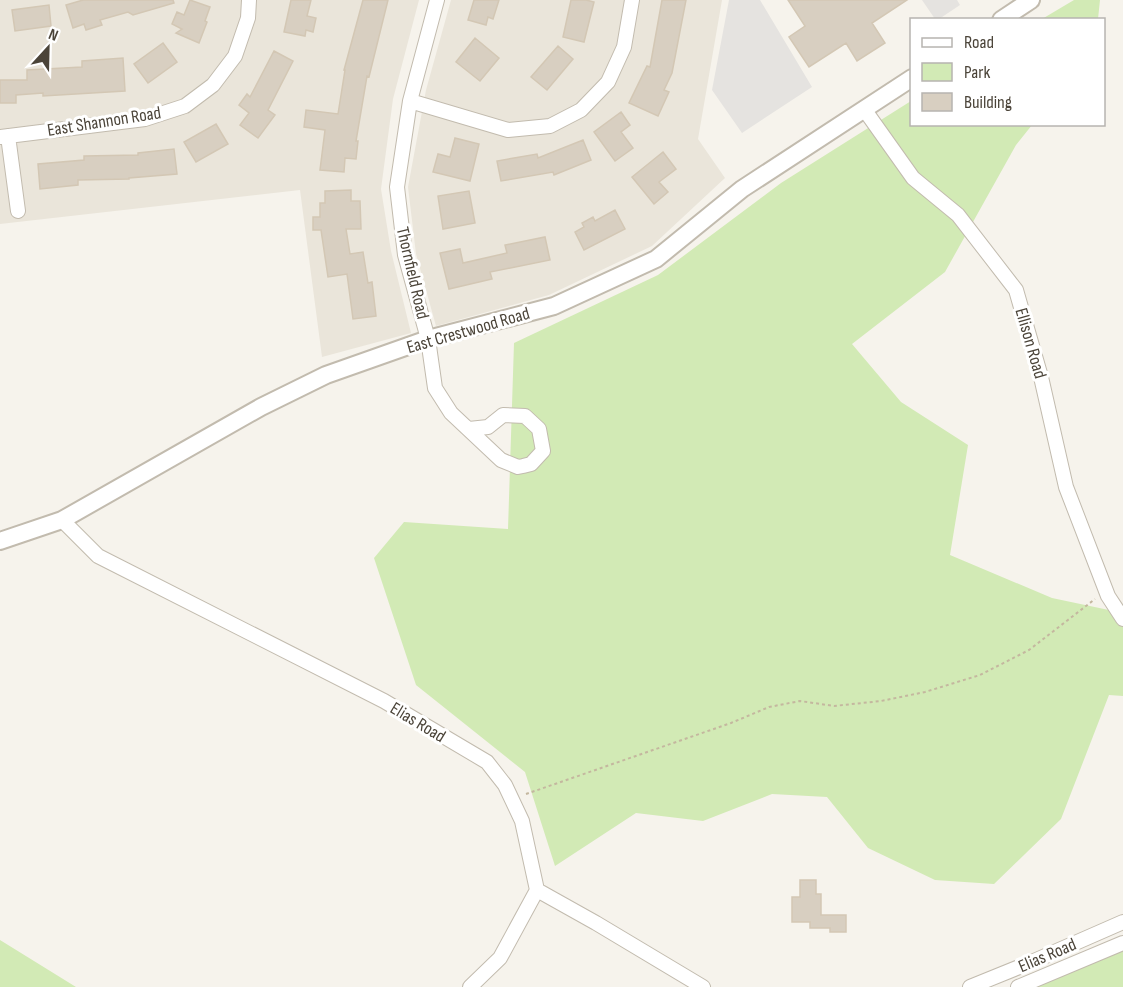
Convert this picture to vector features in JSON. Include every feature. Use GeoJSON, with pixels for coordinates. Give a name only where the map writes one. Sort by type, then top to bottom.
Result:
{"type":"FeatureCollection","features":[{"type":"Feature","properties":{"kind":"street","name":"East Shannon Road"},"geometry":{"type":"LineString","coordinates":[[4,136],[145,118],[184,106],[213,86],[235,56],[248,18],[249,0]]}},
{"type":"Feature","properties":{"kind":"street","name":"Thornfield Road"},"geometry":{"type":"LineString","coordinates":[[437,0],[410,101],[397,187],[405,255],[428,339],[435,388],[451,413],[501,460],[518,467],[531,464],[543,451],[539,429],[525,416],[503,415],[488,426],[469,429]]}},
{"type":"Feature","properties":{"kind":"street"},"geometry":{"type":"LineString","coordinates":[[410,101],[508,130],[550,126],[581,110],[608,82],[624,47],[632,0]]}},
{"type":"Feature","properties":{"kind":"street"},"geometry":{"type":"LineString","coordinates":[[1004,18],[1031,0]]}},
{"type":"Feature","properties":{"kind":"street","name":"East Crestwood Road"},"geometry":{"type":"LineString","coordinates":[[0,541],[62,520],[261,407],[326,375],[428,339],[554,306],[656,259],[742,189],[910,79]]}},
{"type":"Feature","properties":{"kind":"street","name":"Ellison Road"},"geometry":{"type":"LineString","coordinates":[[864,109],[913,178],[958,215],[1016,290],[1041,377],[1066,487],[1106,591],[1123,620]]}},
{"type":"Feature","properties":{"kind":"street"},"geometry":{"type":"LineString","coordinates":[[4,136],[18,211]]}},
{"type":"Feature","properties":{"kind":"street","name":"Elias Road"},"geometry":{"type":"LineString","coordinates":[[62,520],[98,556],[384,701],[488,762],[505,785],[522,821],[537,890]]}},
{"type":"Feature","properties":{"kind":"street"},"geometry":{"type":"LineString","coordinates":[[470,987],[500,958],[537,890],[703,987]]}},
{"type":"Feature","properties":{"kind":"street","name":"Elias Road"},"geometry":{"type":"LineString","coordinates":[[970,987],[1123,922]]}},
{"type":"Feature","properties":{"kind":"street","name":"Elias Road"},"geometry":{"type":"LineString","coordinates":[[1018,987],[1123,944]]}},
{"type":"Feature","properties":{"kind":"path"},"geometry":{"type":"LineString","coordinates":[[512,799],[731,723],[769,707],[800,701],[834,706],[881,701],[925,692],[980,675],[1029,650],[1106,591]]}},
{"type":"Feature","properties":{"kind":"shaded area"},"geometry":{"type":"Polygon","coordinates":[[[0,0],[419,0],[393,99],[381,189],[391,251],[411,333],[322,357],[300,190],[0,224],[0,0]]]}},
{"type":"Feature","properties":{"kind":"shaded area"},"geometry":{"type":"Polygon","coordinates":[[[451,0],[722,0],[698,139],[725,178],[652,246],[549,295],[436,326],[416,254],[408,187],[426,90],[451,0]]]}},
{"type":"Feature","properties":{"kind":"shaded area"},"geometry":{"type":"Polygon","coordinates":[[[729,0],[760,0],[812,87],[742,133],[712,90],[729,0]]]}},
{"type":"Feature","properties":{"kind":"shaded area"},"geometry":{"type":"Polygon","coordinates":[[[922,0],[957,0],[960,5],[940,18],[934,18],[922,0]]]}},
{"type":"Feature","properties":{"kind":"green space"},"geometry":{"type":"Polygon","coordinates":[[[1074,0],[1100,0],[1098,18],[1044,18],[1074,0]]]}},
{"type":"Feature","properties":{"kind":"green space"},"geometry":{"type":"Polygon","coordinates":[[[910,102],[910,126],[1031,126],[1016,145],[945,272],[852,344],[901,402],[968,445],[950,555],[1052,598],[1123,613],[1123,696],[1109,695],[1061,819],[994,884],[935,880],[868,848],[827,797],[772,794],[703,821],[636,813],[555,866],[525,772],[416,685],[374,558],[404,522],[508,529],[514,343],[658,275],[781,183],[910,102]]]}},
{"type":"Feature","properties":{"kind":"green space"},"geometry":{"type":"Polygon","coordinates":[[[0,940],[76,987],[0,987],[0,940]]]}},
{"type":"Feature","properties":{"kind":"green space"},"geometry":{"type":"Polygon","coordinates":[[[1123,948],[1123,987],[1029,987],[1123,948]]]}},
{"type":"Feature","properties":{"kind":"building"},"geometry":{"type":"Polygon","coordinates":[[[83,0],[173,0],[174,3],[133,15],[128,12],[100,20],[102,25],[86,30],[84,24],[73,28],[66,5],[83,0]]]}},
{"type":"Feature","properties":{"kind":"building"},"geometry":{"type":"Polygon","coordinates":[[[190,0],[210,7],[199,43],[176,33],[182,29],[172,24],[177,12],[184,15],[190,0]]]}},
{"type":"Feature","properties":{"kind":"building"},"geometry":{"type":"Polygon","coordinates":[[[291,0],[311,0],[307,16],[316,18],[313,32],[306,30],[305,36],[284,32],[291,0]]]}},
{"type":"Feature","properties":{"kind":"building"},"geometry":{"type":"Polygon","coordinates":[[[363,0],[388,0],[369,77],[367,76],[356,141],[358,141],[356,159],[345,158],[344,172],[320,170],[325,130],[304,127],[306,110],[338,114],[344,70],[363,0]]]}},
{"type":"Feature","properties":{"kind":"building"},"geometry":{"type":"Polygon","coordinates":[[[474,0],[499,0],[493,19],[488,17],[486,25],[468,20],[474,0]]]}},
{"type":"Feature","properties":{"kind":"building"},"geometry":{"type":"Polygon","coordinates":[[[571,0],[594,2],[584,42],[563,37],[571,0]]]}},
{"type":"Feature","properties":{"kind":"building"},"geometry":{"type":"Polygon","coordinates":[[[662,0],[686,0],[672,73],[664,90],[669,92],[658,116],[629,103],[647,66],[650,67],[662,0]]]}},
{"type":"Feature","properties":{"kind":"building"},"geometry":{"type":"Polygon","coordinates":[[[788,0],[907,0],[872,23],[885,43],[857,61],[846,43],[809,67],[789,37],[805,26],[788,0]]]}},
{"type":"Feature","properties":{"kind":"building"},"geometry":{"type":"Polygon","coordinates":[[[49,5],[51,26],[15,31],[12,10],[49,5]]]}},
{"type":"Feature","properties":{"kind":"building"},"geometry":{"type":"Polygon","coordinates":[[[475,38],[499,58],[480,81],[456,62],[475,38]]]}},
{"type":"Feature","properties":{"kind":"building"},"geometry":{"type":"Polygon","coordinates":[[[163,43],[177,62],[148,83],[134,64],[163,43]]]}},
{"type":"Feature","properties":{"kind":"building"},"geometry":{"type":"Polygon","coordinates":[[[558,46],[573,59],[547,90],[531,77],[558,46]]]}},
{"type":"Feature","properties":{"kind":"building"},"geometry":{"type":"Polygon","coordinates":[[[274,51],[293,61],[268,110],[275,115],[258,138],[240,125],[249,113],[239,105],[247,94],[250,97],[274,51]]]}},
{"type":"Feature","properties":{"kind":"building"},"geometry":{"type":"Polygon","coordinates":[[[123,58],[125,91],[43,96],[43,93],[16,95],[16,103],[0,103],[0,80],[27,80],[27,70],[82,67],[82,61],[123,58]]]}},
{"type":"Feature","properties":{"kind":"building"},"geometry":{"type":"Polygon","coordinates":[[[621,112],[630,125],[621,132],[633,148],[615,161],[594,132],[621,112]]]}},
{"type":"Feature","properties":{"kind":"building"},"geometry":{"type":"Polygon","coordinates":[[[216,124],[228,144],[196,162],[184,142],[216,124]]]}},
{"type":"Feature","properties":{"kind":"building"},"geometry":{"type":"Polygon","coordinates":[[[455,138],[479,144],[470,181],[433,172],[438,154],[450,157],[455,138]]]}},
{"type":"Feature","properties":{"kind":"building"},"geometry":{"type":"Polygon","coordinates":[[[583,140],[591,160],[554,175],[553,172],[501,181],[497,161],[537,154],[538,158],[583,140]]]}},
{"type":"Feature","properties":{"kind":"building"},"geometry":{"type":"Polygon","coordinates":[[[174,149],[177,174],[129,179],[78,180],[78,185],[40,189],[38,164],[84,160],[84,156],[138,155],[138,153],[174,149]]]}},
{"type":"Feature","properties":{"kind":"building"},"geometry":{"type":"Polygon","coordinates":[[[663,152],[676,169],[659,182],[668,192],[654,204],[632,177],[663,152]]]}},
{"type":"Feature","properties":{"kind":"building"},"geometry":{"type":"Polygon","coordinates":[[[351,190],[351,201],[360,201],[361,229],[346,229],[350,254],[363,252],[368,283],[372,282],[376,316],[353,319],[347,274],[328,277],[321,230],[313,230],[313,217],[320,217],[320,203],[325,203],[325,191],[351,190]]]}},
{"type":"Feature","properties":{"kind":"building"},"geometry":{"type":"Polygon","coordinates":[[[469,191],[475,223],[443,229],[438,196],[469,191]]]}},
{"type":"Feature","properties":{"kind":"building"},"geometry":{"type":"Polygon","coordinates":[[[615,210],[625,229],[584,250],[575,232],[584,227],[582,223],[593,217],[595,221],[615,210]]]}},
{"type":"Feature","properties":{"kind":"building"},"geometry":{"type":"Polygon","coordinates":[[[545,237],[550,260],[490,272],[492,279],[449,289],[440,253],[460,249],[463,263],[507,253],[505,245],[545,237]]]}},
{"type":"Feature","properties":{"kind":"building"},"geometry":{"type":"Polygon","coordinates":[[[800,880],[816,880],[816,894],[821,894],[821,915],[846,915],[846,932],[830,932],[830,928],[810,928],[810,922],[792,922],[792,897],[800,897],[800,880]]]}}]}
